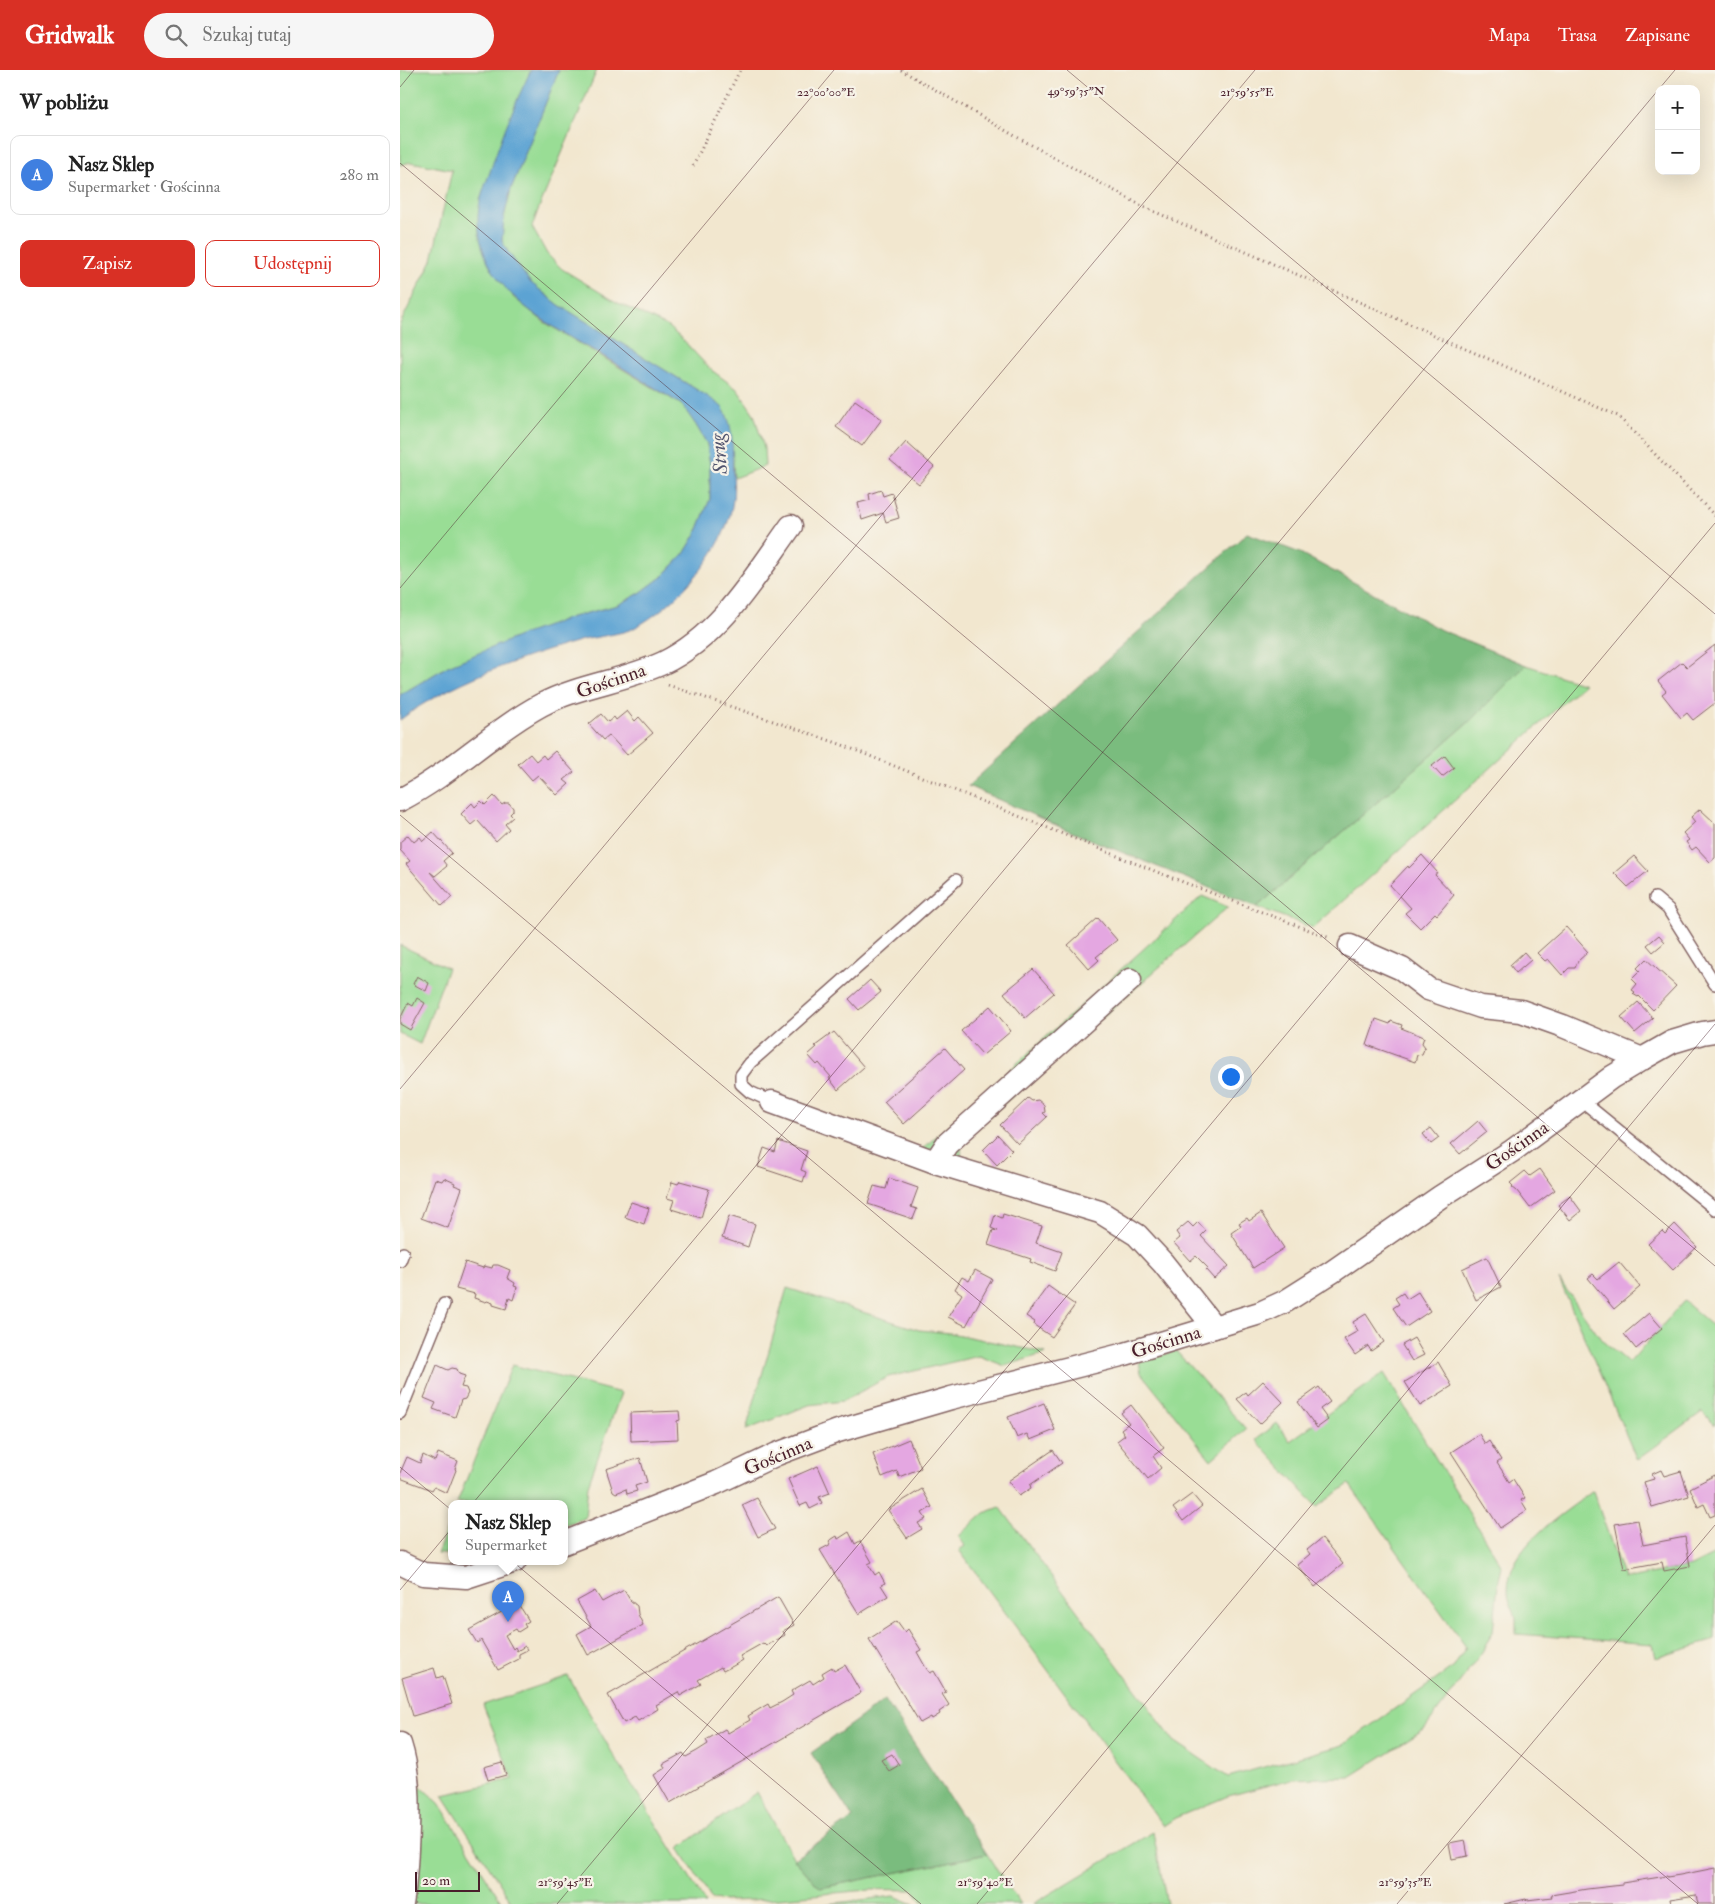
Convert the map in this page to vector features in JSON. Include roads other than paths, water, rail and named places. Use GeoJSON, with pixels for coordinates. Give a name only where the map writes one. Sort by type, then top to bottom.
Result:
{"type":"FeatureCollection","features":[{"type":"Feature","properties":{"kind":"street","name":"Gościnna"},"geometry":{"type":"LineString","coordinates":[[400,800],[434,781],[505,728],[542,704],[663,663],[695,644],[731,610],[791,526]]}},
{"type":"Feature","properties":{"kind":"street"},"geometry":{"type":"LineString","coordinates":[[1350,946],[1402,969],[1428,989],[1481,1007],[1521,1011],[1563,1026],[1642,1059]]}},
{"type":"Feature","properties":{"kind":"street"},"geometry":{"type":"LineString","coordinates":[[935,1162],[947,1144],[1130,980]]}},
{"type":"Feature","properties":{"kind":"street","name":"Gościnna"},"geometry":{"type":"LineString","coordinates":[[568,1541],[707,1487],[777,1454],[838,1432],[950,1398],[1125,1354],[1260,1313],[1286,1301],[1339,1267],[1440,1197],[1512,1151],[1642,1059],[1672,1042],[1702,1033],[1715,1032]]}},
{"type":"Feature","properties":{"kind":"street"},"geometry":{"type":"LineString","coordinates":[[772,1102],[935,1162],[1100,1212],[1137,1236],[1163,1263],[1214,1328]]}},
{"type":"Feature","properties":{"kind":"street"},"geometry":{"type":"LineString","coordinates":[[400,1563],[423,1574],[466,1577],[503,1565]]}},
{"type":"Feature","properties":{"kind":"street"},"geometry":{"type":"LineString","coordinates":[[400,1744],[405,1767],[409,1816],[402,1904]]}},
{"type":"Feature","properties":{"kind":"lane"},"geometry":{"type":"LineString","coordinates":[[772,1102],[750,1092],[741,1084],[741,1075],[750,1063],[956,880]]}},
{"type":"Feature","properties":{"kind":"lane"},"geometry":{"type":"LineString","coordinates":[[1655,898],[1668,909],[1715,984]]}},
{"type":"Feature","properties":{"kind":"lane"},"geometry":{"type":"LineString","coordinates":[[1582,1100],[1715,1209]]}},
{"type":"Feature","properties":{"kind":"lane"},"geometry":{"type":"LineString","coordinates":[[400,1414],[444,1304]]}},
{"type":"Feature","properties":{"kind":"water","name":"Strug"},"geometry":{"type":"Polygon","coordinates":[[[531,70],[559,70],[511,189],[504,217],[502,241],[530,282],[559,305],[722,407],[729,422],[732,439],[734,488],[732,506],[726,528],[706,562],[680,594],[649,619],[629,630],[579,641],[510,663],[440,694],[400,720],[400,695],[448,666],[519,636],[572,617],[618,605],[640,593],[663,576],[684,554],[696,534],[710,499],[710,465],[707,444],[682,405],[538,317],[504,286],[491,268],[482,247],[478,223],[481,197],[504,133],[531,70]]]}},
{"type":"Feature","properties":{"kind":"place","name":"Nasz Sklep"},"geometry":{"type":"Point","coordinates":[508,1622]}}]}
